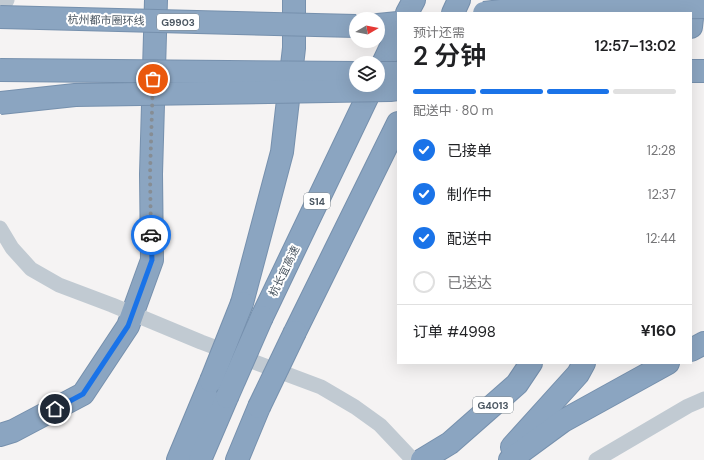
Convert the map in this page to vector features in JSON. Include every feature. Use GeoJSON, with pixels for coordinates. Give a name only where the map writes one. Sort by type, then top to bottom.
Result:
{"type":"FeatureCollection","features":[{"type":"Feature","properties":{"kind":"highway"},"geometry":{"type":"LineString","coordinates":[[0,435],[13,431],[83,394],[128,326],[152,260],[150,174],[156,0]]}},
{"type":"Feature","properties":{"kind":"highway"},"geometry":{"type":"LineString","coordinates":[[178,460],[242,303],[282,152],[294,48],[294,0]]}},
{"type":"Feature","properties":{"kind":"highway"},"geometry":{"type":"LineString","coordinates":[[408,12],[414,0]]}},
{"type":"Feature","properties":{"kind":"highway"},"geometry":{"type":"LineString","coordinates":[[453,12],[459,0]]}},
{"type":"Feature","properties":{"kind":"highway"},"geometry":{"type":"LineString","coordinates":[[640,12],[641,0]]}},
{"type":"Feature","properties":{"kind":"highway"},"geometry":{"type":"LineString","coordinates":[[692,18],[694,0]]}},
{"type":"Feature","properties":{"kind":"highway"},"geometry":{"type":"LineString","coordinates":[[492,12],[704,7]]}},
{"type":"Feature","properties":{"kind":"highway","name":"杭州都市圈环线"},"geometry":{"type":"LineString","coordinates":[[0,17],[349,26]]}},
{"type":"Feature","properties":{"kind":"highway"},"geometry":{"type":"LineString","coordinates":[[385,25],[397,23]]}},
{"type":"Feature","properties":{"kind":"highway"},"geometry":{"type":"LineString","coordinates":[[385,26],[397,27]]}},
{"type":"Feature","properties":{"kind":"highway"},"geometry":{"type":"LineString","coordinates":[[692,30],[704,30]]}},
{"type":"Feature","properties":{"kind":"highway"},"geometry":{"type":"LineString","coordinates":[[385,59],[397,34]]}},
{"type":"Feature","properties":{"kind":"highway"},"geometry":{"type":"LineString","coordinates":[[0,70],[349,73]]}},
{"type":"Feature","properties":{"kind":"highway"},"geometry":{"type":"LineString","coordinates":[[692,71],[704,71]]}},
{"type":"Feature","properties":{"kind":"highway"},"geometry":{"type":"LineString","coordinates":[[385,74],[397,73]]}},
{"type":"Feature","properties":{"kind":"highway"},"geometry":{"type":"LineString","coordinates":[[0,103],[75,95],[390,90],[397,88]]}},
{"type":"Feature","properties":{"kind":"highway","name":"杭长宜高速"},"geometry":{"type":"LineString","coordinates":[[200,460],[262,317],[370,92]]}},
{"type":"Feature","properties":{"kind":"highway"},"geometry":{"type":"LineString","coordinates":[[237,460],[259,407],[397,125]]}},
{"type":"Feature","properties":{"kind":"highway"},"geometry":{"type":"LineString","coordinates":[[692,349],[704,343]]}},
{"type":"Feature","properties":{"kind":"highway","name":"G4013"},"geometry":{"type":"LineString","coordinates":[[422,460],[450,443],[517,384],[530,364]]}},
{"type":"Feature","properties":{"kind":"highway"},"geometry":{"type":"LineString","coordinates":[[500,460],[578,374],[583,364]]}},
{"type":"Feature","properties":{"kind":"highway"},"geometry":{"type":"LineString","coordinates":[[510,460],[563,422],[666,364]]}},
{"type":"Feature","properties":{"kind":"street"},"geometry":{"type":"LineString","coordinates":[[0,14],[7,0]]}},
{"type":"Feature","properties":{"kind":"street"},"geometry":{"type":"LineString","coordinates":[[0,228],[12,248],[31,269],[59,285],[112,305],[200,342],[321,387],[355,407],[380,425],[413,460]]}},
{"type":"Feature","properties":{"kind":"street"},"geometry":{"type":"LineString","coordinates":[[596,460],[688,406],[704,399]]}},
{"type":"Feature","properties":{"kind":"way so far"},"geometry":{"type":"LineString","coordinates":[[151,235],[150,174],[153,79]]}},
{"type":"Feature","properties":{"kind":"route"},"geometry":{"type":"LineString","coordinates":[[55,409],[83,394],[128,326],[152,260],[151,235]]}}]}
